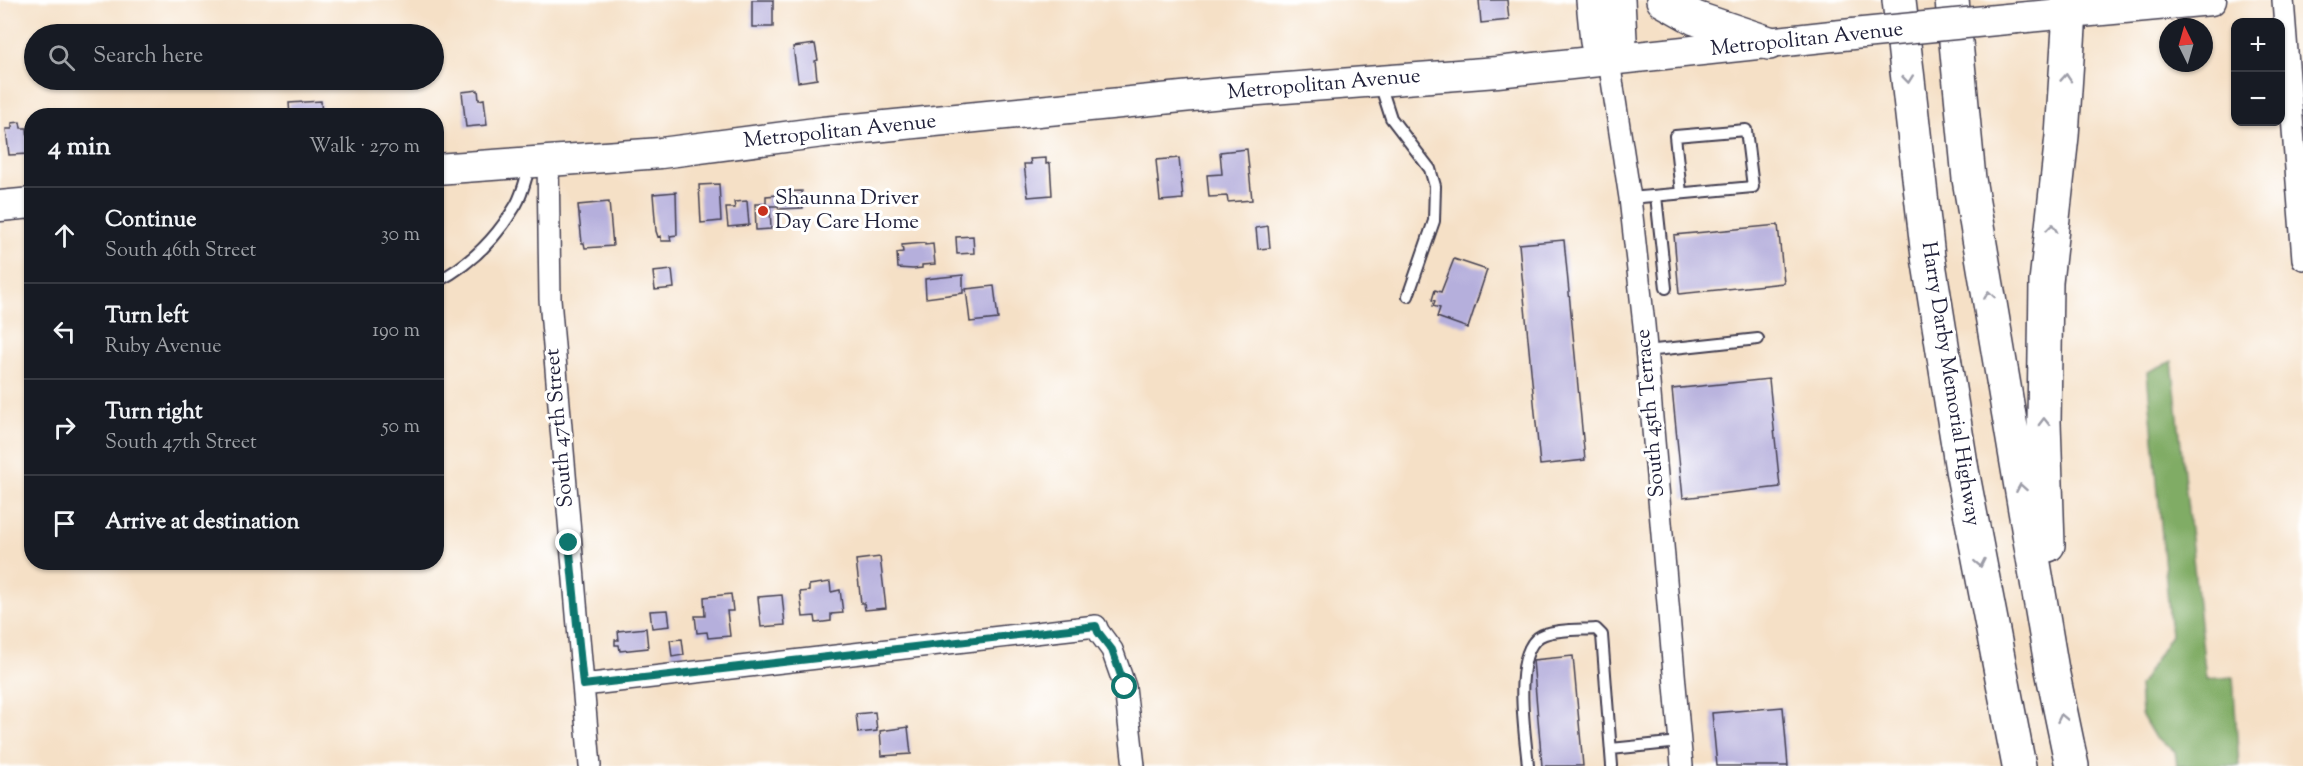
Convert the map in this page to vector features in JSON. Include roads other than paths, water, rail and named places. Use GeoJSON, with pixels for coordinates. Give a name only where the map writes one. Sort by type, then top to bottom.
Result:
{"type":"FeatureCollection","features":[{"type":"Feature","properties":{"kind":"highway"},"geometry":{"type":"LineString","coordinates":[[1593,0],[1597,42],[1609,61]]}},
{"type":"Feature","properties":{"kind":"highway"},"geometry":{"type":"LineString","coordinates":[[1609,61],[1620,39],[1618,0]]}},
{"type":"Feature","properties":{"kind":"highway"},"geometry":{"type":"LineString","coordinates":[[1663,0],[1695,18],[1769,44]]}},
{"type":"Feature","properties":{"kind":"highway","name":"Harry Darby Memorial Highway"},"geometry":{"type":"LineString","coordinates":[[1899,0],[1928,257],[1962,470],[2019,766]]}},
{"type":"Feature","properties":{"kind":"highway"},"geometry":{"type":"LineString","coordinates":[[1952,0],[1969,179],[2052,669],[2072,766]]}},
{"type":"Feature","properties":{"kind":"highway"},"geometry":{"type":"LineString","coordinates":[[2052,669],[2044,422],[2046,282],[2062,136],[2068,6]]}},
{"type":"Feature","properties":{"kind":"main road","name":"Metropolitan Avenue"},"geometry":{"type":"LineString","coordinates":[[444,168],[661,153],[824,132],[1233,92],[1609,61],[2017,18],[2068,6],[2204,0]]}},
{"type":"Feature","properties":{"kind":"main road"},"geometry":{"type":"LineString","coordinates":[[0,206],[24,204]]}},
{"type":"Feature","properties":{"kind":"street"},"geometry":{"type":"LineString","coordinates":[[2283,0],[2303,259]]}},
{"type":"Feature","properties":{"kind":"street","name":"South 45th Terrace"},"geometry":{"type":"LineString","coordinates":[[1609,61],[1630,198],[1646,351],[1682,766]]}},
{"type":"Feature","properties":{"kind":"street","name":"South 47th Street"},"geometry":{"type":"LineString","coordinates":[[539,161],[590,766]]}},
{"type":"Feature","properties":{"kind":"street"},"geometry":{"type":"LineString","coordinates":[[583,685],[1096,626],[1112,650],[1125,687],[1134,766]]}},
{"type":"Feature","properties":{"kind":"lane"},"geometry":{"type":"LineString","coordinates":[[1379,81],[1391,118],[1430,169],[1435,186],[1434,220],[1408,297]]}},
{"type":"Feature","properties":{"kind":"lane"},"geometry":{"type":"LineString","coordinates":[[1630,198],[1753,187],[1746,130],[1675,136],[1681,193]]}},
{"type":"Feature","properties":{"kind":"lane"},"geometry":{"type":"LineString","coordinates":[[444,277],[479,254],[517,204],[539,161]]}},
{"type":"Feature","properties":{"kind":"lane"},"geometry":{"type":"LineString","coordinates":[[1656,196],[1666,288]]}},
{"type":"Feature","properties":{"kind":"lane"},"geometry":{"type":"LineString","coordinates":[[1646,351],[1758,339]]}},
{"type":"Feature","properties":{"kind":"lane"},"geometry":{"type":"LineString","coordinates":[[1528,766],[1522,686],[1525,658],[1533,642],[1544,634],[1596,629],[1602,635],[1612,766]]}},
{"type":"Feature","properties":{"kind":"lane"},"geometry":{"type":"LineString","coordinates":[[1611,749],[1680,742]]}},
{"type":"Feature","properties":{"kind":"place","name":"Shaunna Driver Day Care Home"},"geometry":{"type":"Point","coordinates":[763,211]}}]}
